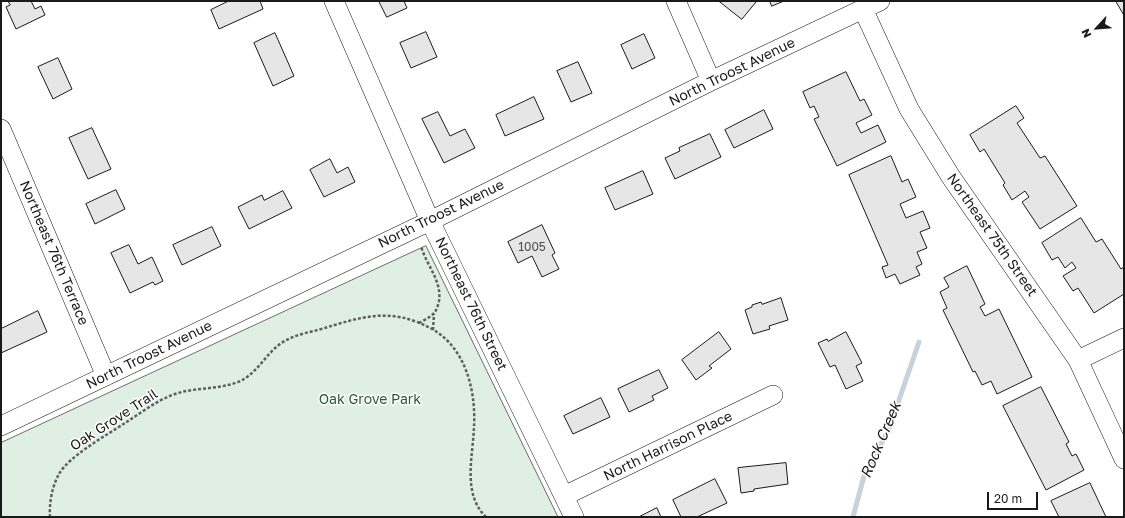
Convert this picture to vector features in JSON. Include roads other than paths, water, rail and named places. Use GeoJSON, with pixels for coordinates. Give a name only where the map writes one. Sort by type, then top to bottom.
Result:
{"type":"FeatureCollection","features":[{"type":"Feature","properties":{"kind":"street","name":"Northeast 76th Street"},"geometry":{"type":"LineString","coordinates":[[334,1],[430,220],[574,517]]}},
{"type":"Feature","properties":{"kind":"street"},"geometry":{"type":"LineString","coordinates":[[676,1],[712,81]]}},
{"type":"Feature","properties":{"kind":"street","name":"North Troost Avenue"},"geometry":{"type":"LineString","coordinates":[[1,426],[430,220],[712,81],[880,1]]}},
{"type":"Feature","properties":{"kind":"street","name":"Northeast 75th Street"},"geometry":{"type":"LineString","coordinates":[[863,9],[909,109],[917,123],[951,177],[1078,360],[1124,459]]}},
{"type":"Feature","properties":{"kind":"street","name":"Northeast 76th Terrace"},"geometry":{"type":"LineString","coordinates":[[1,129],[106,376]]}},
{"type":"Feature","properties":{"kind":"street"},"geometry":{"type":"LineString","coordinates":[[1078,360],[1124,338]]}},
{"type":"Feature","properties":{"kind":"street","name":"North Harrison Place"},"geometry":{"type":"LineString","coordinates":[[564,496],[773,396]]}},
{"type":"Feature","properties":{"kind":"waterway","name":"Rock Creek"},"geometry":{"type":"LineString","coordinates":[[853,517],[864,476],[889,429],[919,342]]}},
{"type":"Feature","properties":{"kind":"park label","name":"Oak Grove Park"},"geometry":{"type":"Point","coordinates":[370,400]}}]}
